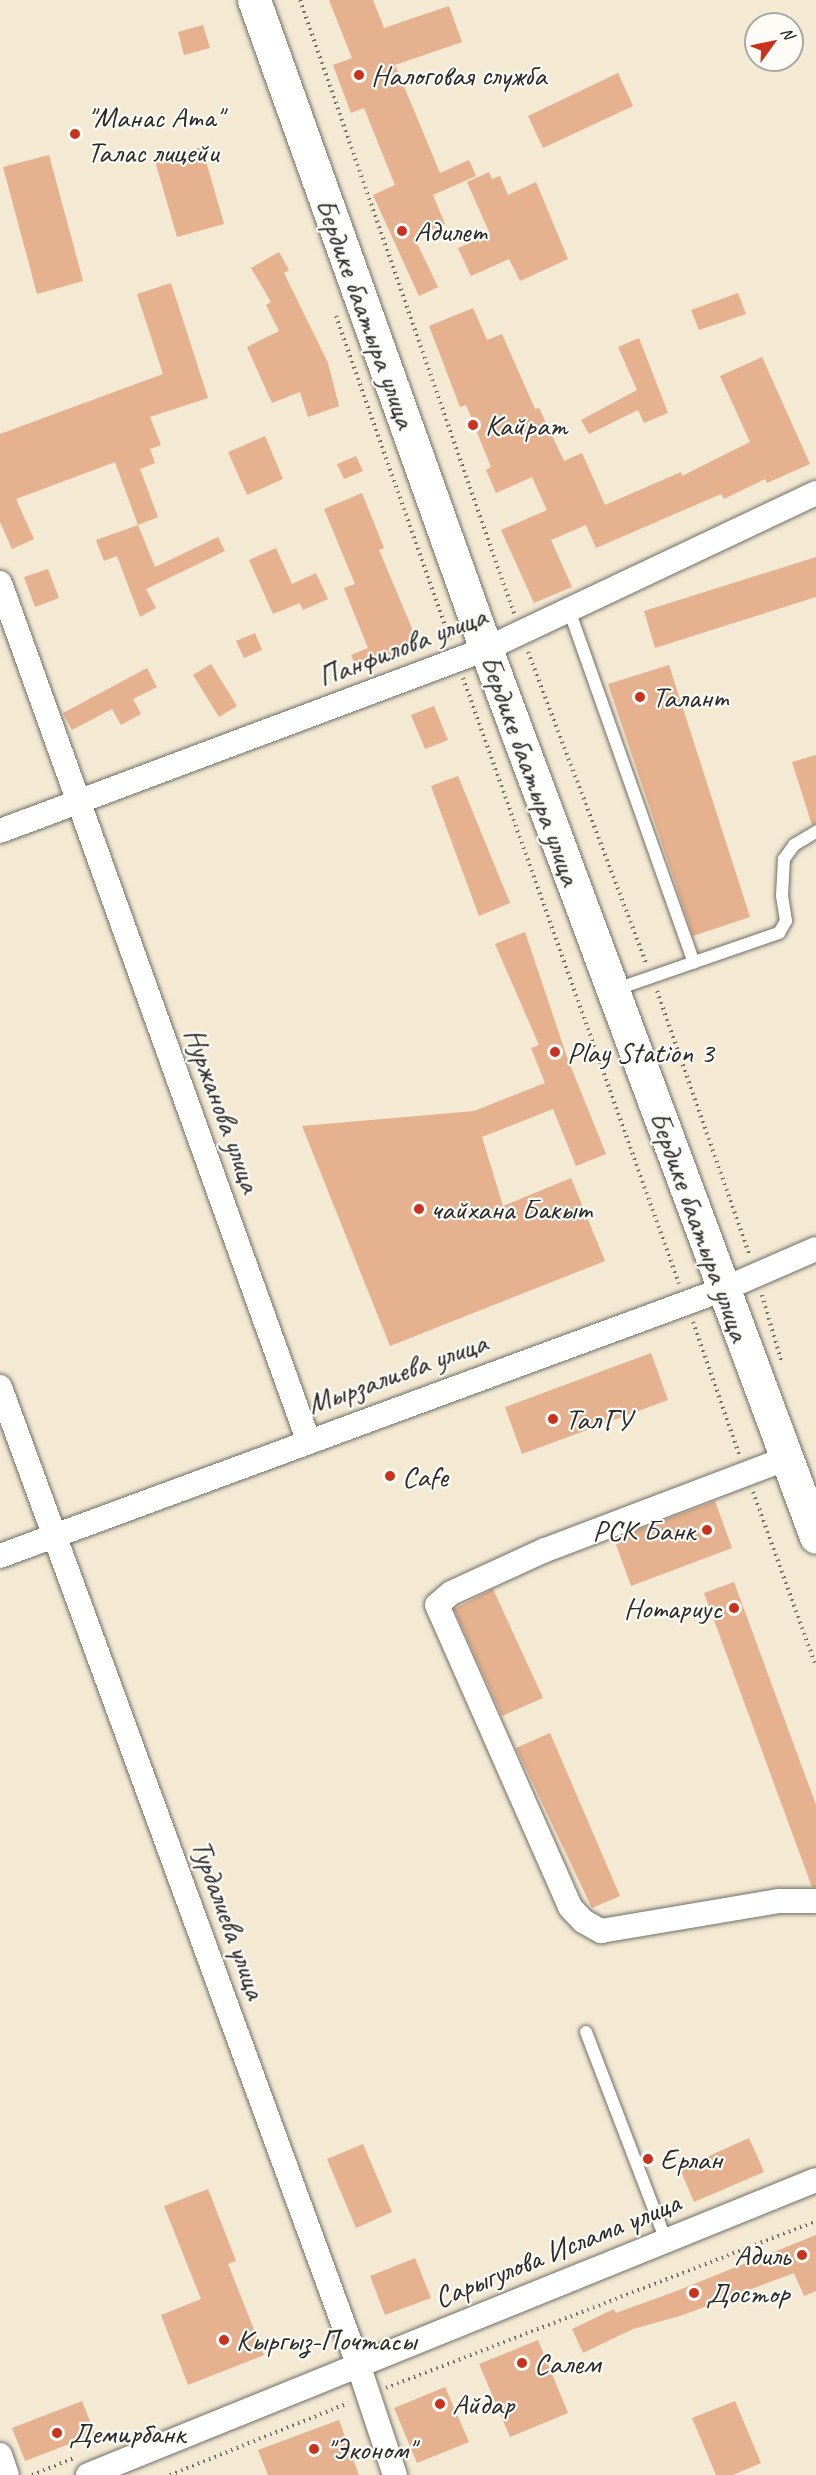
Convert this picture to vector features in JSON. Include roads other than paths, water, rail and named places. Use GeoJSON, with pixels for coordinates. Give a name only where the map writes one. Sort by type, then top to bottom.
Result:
{"type":"FeatureCollection","features":[{"type":"Feature","properties":{"kind":"street","name":"Бердике баатыра улица"},"geometry":{"type":"LineString","coordinates":[[254,0],[471,654],[612,990],[816,1537]]}},
{"type":"Feature","properties":{"kind":"street","name":"Панфилова улица"},"geometry":{"type":"LineString","coordinates":[[0,831],[471,654],[521,633],[816,493]]}},
{"type":"Feature","properties":{"kind":"street","name":"Нуржанова улица"},"geometry":{"type":"LineString","coordinates":[[0,583],[308,1440]]}},
{"type":"Feature","properties":{"kind":"street","name":"Мырзалиева улица"},"geometry":{"type":"LineString","coordinates":[[0,1556],[55,1533],[685,1300],[724,1289],[816,1249]]}},
{"type":"Feature","properties":{"kind":"street","name":"Турдалиева улица"},"geometry":{"type":"LineString","coordinates":[[0,1387],[358,2364],[395,2475]]}},
{"type":"Feature","properties":{"kind":"street"},"geometry":{"type":"LineString","coordinates":[[785,1459],[545,1550],[451,1593],[437,1605],[570,1907],[583,1921],[601,1931],[779,1901],[816,1901]]}},
{"type":"Feature","properties":{"kind":"street","name":"Сарыгулова Ислама улица"},"geometry":{"type":"LineString","coordinates":[[88,2475],[816,2180]]}},
{"type":"Feature","properties":{"kind":"street"},"geometry":{"type":"LineString","coordinates":[[0,2455],[7,2475]]}},
{"type":"Feature","properties":{"kind":"lane"},"geometry":{"type":"LineString","coordinates":[[569,610],[694,963]]}},
{"type":"Feature","properties":{"kind":"lane"},"geometry":{"type":"LineString","coordinates":[[612,990],[779,933],[786,921],[782,896],[784,859],[794,845],[816,832]]}},
{"type":"Feature","properties":{"kind":"lane"},"geometry":{"type":"LineString","coordinates":[[586,2032],[666,2240]]}},
{"type":"Feature","properties":{"kind":"place","name":"Налоговая служба"},"geometry":{"type":"Point","coordinates":[359,75]}},
{"type":"Feature","properties":{"kind":"place","name":"\"Манас Ата\" Талас лицейи"},"geometry":{"type":"Point","coordinates":[75,134]}},
{"type":"Feature","properties":{"kind":"place","name":"Адилет"},"geometry":{"type":"Point","coordinates":[402,231]}},
{"type":"Feature","properties":{"kind":"place","name":"Кайрат"},"geometry":{"type":"Point","coordinates":[473,425]}},
{"type":"Feature","properties":{"kind":"place","name":"Талант"},"geometry":{"type":"Point","coordinates":[640,697]}},
{"type":"Feature","properties":{"kind":"place","name":"Play Station 3"},"geometry":{"type":"Point","coordinates":[555,1052]}},
{"type":"Feature","properties":{"kind":"place","name":"чайхана Бакыт"},"geometry":{"type":"Point","coordinates":[419,1209]}},
{"type":"Feature","properties":{"kind":"place","name":"ТалГУ"},"geometry":{"type":"Point","coordinates":[553,1419]}},
{"type":"Feature","properties":{"kind":"place","name":"Cafe"},"geometry":{"type":"Point","coordinates":[390,1476]}},
{"type":"Feature","properties":{"kind":"place","name":"РСК Банк"},"geometry":{"type":"Point","coordinates":[707,1530]}},
{"type":"Feature","properties":{"kind":"place","name":"Нотариус"},"geometry":{"type":"Point","coordinates":[734,1608]}},
{"type":"Feature","properties":{"kind":"place","name":"Ерлан"},"geometry":{"type":"Point","coordinates":[648,2159]}},
{"type":"Feature","properties":{"kind":"place","name":"Адиль"},"geometry":{"type":"Point","coordinates":[802,2255]}},
{"type":"Feature","properties":{"kind":"place","name":"Достор"},"geometry":{"type":"Point","coordinates":[694,2293]}},
{"type":"Feature","properties":{"kind":"place","name":"Кыргыз-Почтасы"},"geometry":{"type":"Point","coordinates":[224,2340]}},
{"type":"Feature","properties":{"kind":"place","name":"Салем"},"geometry":{"type":"Point","coordinates":[522,2363]}},
{"type":"Feature","properties":{"kind":"place","name":"Айдар"},"geometry":{"type":"Point","coordinates":[440,2404]}},
{"type":"Feature","properties":{"kind":"place","name":"Демирбанк"},"geometry":{"type":"Point","coordinates":[57,2433]}},
{"type":"Feature","properties":{"kind":"place","name":"\"Эконом\""},"geometry":{"type":"Point","coordinates":[314,2449]}}]}
